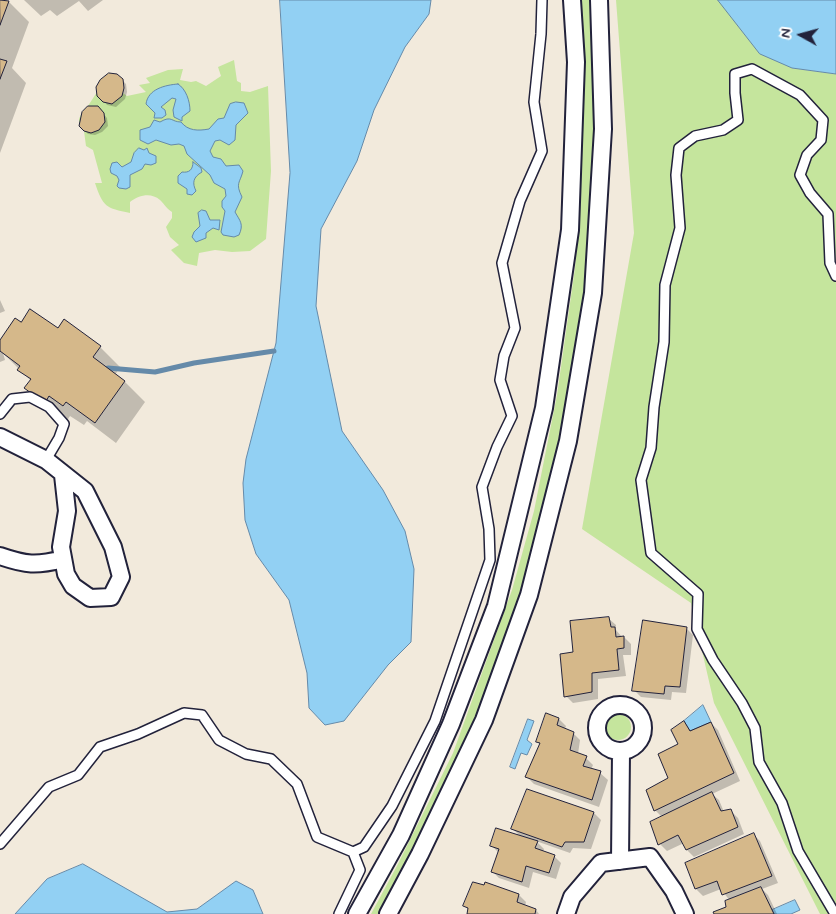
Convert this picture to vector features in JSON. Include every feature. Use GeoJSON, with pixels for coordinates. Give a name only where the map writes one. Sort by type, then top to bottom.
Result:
{"type":"FeatureCollection","features":[{"type":"Feature","properties":{"kind":"street"},"geometry":{"type":"LineString","coordinates":[[358,914],[401,836],[451,724],[496,606],[544,408],[570,230],[576,62],[572,0]]}},
{"type":"Feature","properties":{"kind":"street"},"geometry":{"type":"LineString","coordinates":[[388,914],[420,854],[484,720],[528,595],[568,441],[593,293],[602,128],[598,0]]}},
{"type":"Feature","properties":{"kind":"street"},"geometry":{"type":"LineString","coordinates":[[0,437],[46,460],[85,491],[113,547],[121,577],[111,597],[90,598],[73,586],[66,574],[60,547],[67,511],[63,475]]}},
{"type":"Feature","properties":{"kind":"street"},"geometry":{"type":"LineString","coordinates":[[0,556],[20,563],[42,565],[63,559]]}},
{"type":"Feature","properties":{"kind":"street"},"geometry":{"type":"LineString","coordinates":[[620,861],[621,752]]}},
{"type":"Feature","properties":{"kind":"street"},"geometry":{"type":"LineString","coordinates":[[566,914],[572,897],[601,864],[650,857],[674,891],[685,914]]}},
{"type":"Feature","properties":{"kind":"lane"},"geometry":{"type":"LineString","coordinates":[[0,844],[49,787],[78,776],[100,747],[138,734],[184,713],[202,715],[218,740],[246,754],[271,759],[297,784],[316,837],[353,852],[364,847],[392,806],[435,721],[490,560],[489,529],[482,487],[497,447],[512,416],[500,380],[504,356],[515,328],[502,263],[520,201],[542,151],[534,102],[541,34],[542,0]]}},
{"type":"Feature","properties":{"kind":"lane"},"geometry":{"type":"LineString","coordinates":[[835,914],[798,851],[782,802],[759,762],[755,728],[742,703],[713,660],[697,629],[698,594],[651,553],[641,480],[651,448],[654,407],[664,342],[665,285],[680,228],[676,174],[679,148],[695,136],[723,130],[738,120],[735,74],[752,69],[800,96],[823,120],[821,140],[807,155],[800,175],[810,193],[828,214],[830,262],[836,276]]}},
{"type":"Feature","properties":{"kind":"lane"},"geometry":{"type":"LineString","coordinates":[[0,414],[12,399],[30,397],[49,407],[64,424],[59,438],[46,460]]}},
{"type":"Feature","properties":{"kind":"lane"},"geometry":{"type":"LineString","coordinates":[[339,914],[360,870],[353,852]]}},
{"type":"Feature","properties":{"kind":"green space"},"geometry":{"type":"Polygon","coordinates":[[[580,0],[593,0],[596,113],[589,265],[576,361],[557,470],[533,561],[477,723],[383,914],[371,914],[453,753],[512,590],[534,511],[557,395],[575,268],[581,194],[580,0]]]}},
{"type":"Feature","properties":{"kind":"green space"},"geometry":{"type":"Polygon","coordinates":[[[616,0],[718,0],[792,68],[836,74],[836,914],[820,914],[714,703],[691,603],[582,529],[634,233],[616,0]]]}},
{"type":"Feature","properties":{"kind":"green space"},"geometry":{"type":"Polygon","coordinates":[[[234,60],[237,81],[241,83],[241,91],[250,92],[268,86],[271,171],[266,239],[250,251],[232,252],[215,250],[199,253],[197,266],[184,263],[171,250],[179,245],[170,237],[166,227],[172,218],[172,212],[160,200],[149,195],[141,196],[130,202],[130,213],[110,208],[103,202],[95,183],[102,183],[93,150],[86,146],[84,131],[79,126],[79,119],[97,92],[96,87],[100,80],[109,73],[123,79],[123,93],[127,96],[146,92],[139,85],[150,83],[146,78],[168,70],[183,69],[180,80],[196,81],[206,86],[221,76],[218,67],[234,60]]]}},
{"type":"Feature","properties":{"kind":"green space"},"geometry":{"type":"Polygon","coordinates":[[[618,714],[627,718],[631,727],[627,736],[618,740],[609,736],[605,727],[609,718],[618,714]]]}},
{"type":"Feature","properties":{"kind":"water"},"geometry":{"type":"Polygon","coordinates":[[[280,0],[431,0],[429,14],[405,47],[374,110],[357,161],[321,229],[316,306],[342,431],[383,490],[405,531],[414,569],[411,642],[388,665],[344,721],[325,725],[309,708],[307,673],[289,600],[256,554],[245,520],[243,483],[246,459],[276,343],[290,173],[280,0]]]}},
{"type":"Feature","properties":{"kind":"water"},"geometry":{"type":"Polygon","coordinates":[[[718,0],[836,0],[836,74],[792,68],[760,54],[718,0]]]}},
{"type":"Feature","properties":{"kind":"water"},"geometry":{"type":"Polygon","coordinates":[[[178,84],[187,96],[190,111],[182,117],[182,121],[174,117],[173,110],[176,99],[172,98],[161,107],[165,110],[166,115],[162,118],[154,118],[155,113],[146,104],[147,99],[158,89],[178,84]]]}},
{"type":"Feature","properties":{"kind":"water"},"geometry":{"type":"Polygon","coordinates":[[[236,102],[244,103],[248,113],[236,125],[235,140],[229,145],[220,140],[215,141],[210,151],[213,157],[221,159],[226,166],[239,165],[243,171],[238,186],[242,197],[235,212],[241,223],[241,228],[239,235],[234,237],[223,235],[221,232],[225,211],[222,207],[222,201],[226,196],[225,189],[214,183],[210,175],[187,154],[184,146],[179,144],[171,145],[156,140],[148,144],[140,140],[140,130],[150,127],[154,120],[160,122],[169,119],[181,122],[194,130],[209,129],[218,119],[224,118],[230,104],[236,102]]]}},
{"type":"Feature","properties":{"kind":"water"},"geometry":{"type":"Polygon","coordinates":[[[139,148],[144,150],[147,148],[149,153],[156,156],[156,163],[151,165],[145,164],[142,169],[130,175],[130,187],[126,189],[119,188],[117,186],[119,180],[117,176],[111,173],[112,163],[117,162],[122,167],[131,162],[134,153],[139,148]]]}},
{"type":"Feature","properties":{"kind":"water"},"geometry":{"type":"Polygon","coordinates":[[[193,162],[201,168],[202,172],[195,178],[194,185],[196,191],[192,195],[187,194],[187,189],[178,183],[178,176],[182,172],[190,170],[193,162]]]}},
{"type":"Feature","properties":{"kind":"water"},"geometry":{"type":"Polygon","coordinates":[[[202,210],[206,211],[210,220],[220,220],[219,230],[213,228],[206,233],[206,238],[196,242],[192,237],[200,226],[198,213],[202,210]]]}},
{"type":"Feature","properties":{"kind":"water"},"geometry":{"type":"Polygon","coordinates":[[[703,705],[711,722],[690,731],[684,721],[703,705]]]}},
{"type":"Feature","properties":{"kind":"water"},"geometry":{"type":"Polygon","coordinates":[[[528,719],[534,721],[527,740],[532,744],[527,755],[521,753],[515,769],[510,767],[528,719]]]}},
{"type":"Feature","properties":{"kind":"water"},"geometry":{"type":"Polygon","coordinates":[[[83,864],[167,912],[197,909],[236,881],[253,890],[263,914],[15,914],[47,879],[83,864]]]}},
{"type":"Feature","properties":{"kind":"water"},"geometry":{"type":"Polygon","coordinates":[[[795,900],[800,910],[791,914],[774,914],[772,910],[795,900]]]}},
{"type":"Feature","properties":{"kind":"building"},"geometry":{"type":"Polygon","coordinates":[[[0,0],[9,1],[0,25],[0,0]]]}},
{"type":"Feature","properties":{"kind":"building"},"geometry":{"type":"Polygon","coordinates":[[[0,59],[7,61],[0,79],[0,59]]]}},
{"type":"Feature","properties":{"kind":"building"},"geometry":{"type":"Polygon","coordinates":[[[109,73],[117,74],[123,79],[124,88],[122,96],[112,104],[103,102],[97,96],[96,87],[100,80],[109,73]]]}},
{"type":"Feature","properties":{"kind":"building"},"geometry":{"type":"Polygon","coordinates":[[[88,106],[98,106],[104,113],[105,122],[99,130],[91,133],[84,131],[79,126],[82,112],[88,106]]]}},
{"type":"Feature","properties":{"kind":"building"},"geometry":{"type":"Polygon","coordinates":[[[30,309],[58,328],[64,319],[101,346],[93,357],[125,381],[95,423],[66,402],[63,406],[49,396],[45,403],[24,388],[31,379],[17,370],[20,366],[0,351],[0,340],[15,318],[21,322],[30,309]]]}},
{"type":"Feature","properties":{"kind":"building"},"geometry":{"type":"Polygon","coordinates":[[[609,617],[611,627],[615,627],[616,637],[624,636],[624,648],[617,649],[619,670],[592,673],[592,692],[564,697],[560,654],[573,652],[570,621],[609,617]]]}},
{"type":"Feature","properties":{"kind":"building"},"geometry":{"type":"Polygon","coordinates":[[[643,620],[687,627],[680,687],[665,686],[664,694],[632,691],[643,620]]]}},
{"type":"Feature","properties":{"kind":"building"},"geometry":{"type":"Polygon","coordinates":[[[546,713],[559,718],[557,725],[574,732],[570,750],[587,756],[583,766],[601,771],[592,800],[525,777],[540,743],[536,742],[546,713]]]}},
{"type":"Feature","properties":{"kind":"building"},"geometry":{"type":"Polygon","coordinates":[[[684,721],[690,731],[711,722],[734,773],[654,811],[646,790],[668,778],[658,754],[678,744],[671,730],[684,721]]]}},
{"type":"Feature","properties":{"kind":"building"},"geometry":{"type":"Polygon","coordinates":[[[527,789],[594,812],[584,842],[565,842],[562,847],[511,829],[527,789]]]}},
{"type":"Feature","properties":{"kind":"building"},"geometry":{"type":"Polygon","coordinates":[[[712,792],[721,811],[731,809],[738,827],[686,850],[678,835],[658,845],[650,822],[712,792]]]}},
{"type":"Feature","properties":{"kind":"building"},"geometry":{"type":"Polygon","coordinates":[[[496,828],[538,841],[535,848],[555,855],[549,873],[526,866],[522,882],[491,872],[499,849],[490,846],[496,828]]]}},
{"type":"Feature","properties":{"kind":"building"},"geometry":{"type":"Polygon","coordinates":[[[754,833],[772,876],[722,895],[717,881],[695,889],[685,863],[754,833]]]}},
{"type":"Feature","properties":{"kind":"building"},"geometry":{"type":"Polygon","coordinates":[[[473,882],[484,885],[485,882],[519,894],[517,902],[536,909],[535,914],[467,914],[468,908],[463,906],[473,882]]]}},
{"type":"Feature","properties":{"kind":"building"},"geometry":{"type":"Polygon","coordinates":[[[761,887],[774,914],[714,914],[713,912],[726,907],[725,901],[761,887]]]}},
{"type":"Feature","properties":{"kind":"waterway"},"geometry":{"type":"LineString","coordinates":[[108,368],[155,372],[194,363],[274,351]]}}]}
